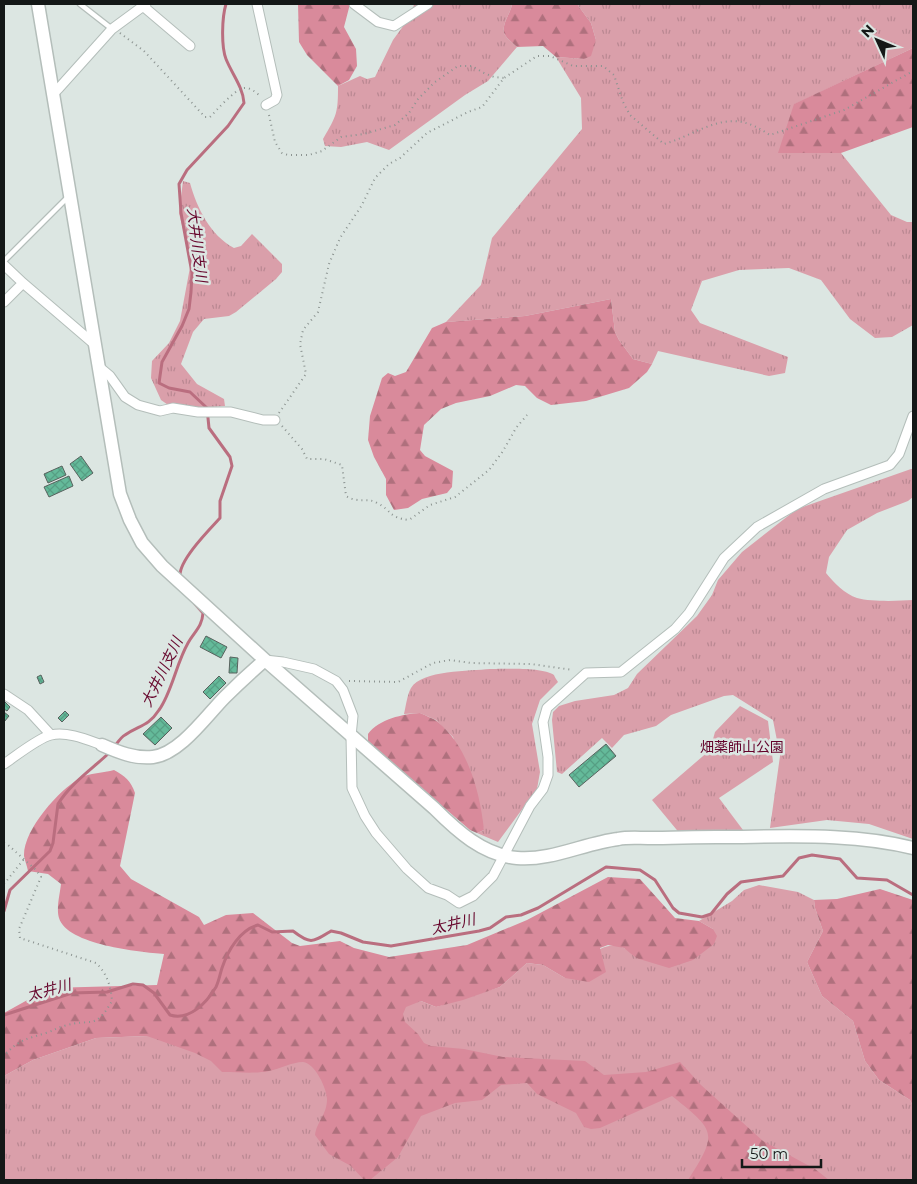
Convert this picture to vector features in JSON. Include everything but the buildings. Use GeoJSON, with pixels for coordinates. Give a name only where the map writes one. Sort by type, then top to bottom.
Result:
{"type":"FeatureCollection","features":[{"type":"Feature","properties":{"kind":"street"},"geometry":{"type":"LineString","coordinates":[[38,4],[120,494],[130,520],[142,543],[162,566],[223,623],[434,808],[457,831],[479,846],[517,858],[536,858],[618,839],[815,837],[872,840],[913,848]]}},
{"type":"Feature","properties":{"kind":"street"},"geometry":{"type":"LineString","coordinates":[[257,4],[277,94],[275,100],[266,106]]}},
{"type":"Feature","properties":{"kind":"street"},"geometry":{"type":"LineString","coordinates":[[354,4],[378,22],[394,26],[428,4]]}},
{"type":"Feature","properties":{"kind":"street"},"geometry":{"type":"LineString","coordinates":[[54,93],[112,29],[145,5],[190,46]]}},
{"type":"Feature","properties":{"kind":"street"},"geometry":{"type":"LineString","coordinates":[[4,265],[94,342]]}},
{"type":"Feature","properties":{"kind":"street"},"geometry":{"type":"LineString","coordinates":[[4,302],[23,283]]}},
{"type":"Feature","properties":{"kind":"street"},"geometry":{"type":"LineString","coordinates":[[98,366],[110,376],[125,397],[138,405],[160,411],[173,408],[198,412],[230,412],[263,420],[275,420]]}},
{"type":"Feature","properties":{"kind":"street"},"geometry":{"type":"LineString","coordinates":[[4,764],[51,735],[81,738],[133,756],[153,757],[162,755],[177,746],[241,681],[265,660],[314,669],[336,681],[353,716],[351,736],[352,788],[365,816],[376,833],[407,869],[428,888],[447,895],[458,903],[473,896],[493,876],[530,806],[543,789],[548,775],[548,757],[543,722],[547,708],[586,672],[622,672],[675,629],[689,613],[724,558],[757,527],[824,489],[890,465],[899,454],[913,416]]}},
{"type":"Feature","properties":{"kind":"street"},"geometry":{"type":"LineString","coordinates":[[4,694],[28,710],[51,735]]}},
{"type":"Feature","properties":{"kind":"lane"},"geometry":{"type":"LineString","coordinates":[[80,4],[112,29]]}},
{"type":"Feature","properties":{"kind":"lane"},"geometry":{"type":"LineString","coordinates":[[4,261],[70,195]]}},
{"type":"Feature","properties":{"kind":"path"},"geometry":{"type":"LineString","coordinates":[[112,29],[144,51],[205,117],[210,117],[236,91],[244,88],[253,90],[264,99],[275,142],[282,153],[288,155],[309,155],[322,151],[341,137],[364,134],[395,125],[409,113],[418,99],[436,82],[458,66],[472,66],[494,77],[504,78]]}},
{"type":"Feature","properties":{"kind":"path"},"geometry":{"type":"LineString","coordinates":[[527,415],[516,428],[503,451],[489,470],[455,497],[430,505],[409,520],[395,518],[376,502],[354,501],[346,496],[342,465],[324,459],[307,459],[302,449],[275,420],[306,374],[300,344],[303,330],[318,312],[329,264],[340,238],[362,204],[375,178],[389,164],[400,158],[426,134],[468,112],[482,107],[504,78],[537,56],[550,56],[573,66],[603,66],[614,75],[622,102],[630,115],[664,144],[718,124],[733,121],[749,124],[770,135],[844,110],[913,71]]}},
{"type":"Feature","properties":{"kind":"path"},"geometry":{"type":"LineString","coordinates":[[336,681],[398,682],[433,663],[450,660],[471,663],[531,664],[586,672]]}},
{"type":"Feature","properties":{"kind":"path"},"geometry":{"type":"LineString","coordinates":[[4,843],[31,865],[41,876],[19,929],[20,938],[96,964],[102,969],[112,993],[112,1001],[104,1014],[93,1023],[66,1025],[26,1038],[14,1045],[4,1056]]}},
{"type":"Feature","properties":{"kind":"path"},"geometry":{"type":"LineString","coordinates":[[4,884],[24,859]]}},
{"type":"Feature","properties":{"kind":"green space"},"geometry":{"type":"Polygon","coordinates":[[[298,4],[350,4],[344,27],[356,49],[357,66],[349,80],[338,86],[307,55],[299,42],[298,4]]]}},
{"type":"Feature","properties":{"kind":"green space"},"geometry":{"type":"Polygon","coordinates":[[[414,4],[512,4],[504,31],[508,39],[517,47],[488,81],[465,95],[389,150],[367,142],[341,147],[325,146],[323,139],[334,119],[337,108],[338,86],[360,76],[367,79],[375,77],[393,40],[412,14],[414,4]]]}},
{"type":"Feature","properties":{"kind":"green space"},"geometry":{"type":"Polygon","coordinates":[[[512,4],[577,4],[591,23],[596,40],[591,56],[584,59],[556,57],[543,46],[517,47],[508,39],[504,31],[512,4]]]}},
{"type":"Feature","properties":{"kind":"green space"},"geometry":{"type":"Polygon","coordinates":[[[577,4],[913,4],[913,48],[795,104],[779,153],[841,153],[891,215],[907,222],[913,222],[913,325],[892,337],[875,338],[850,319],[821,280],[789,268],[739,270],[702,281],[691,310],[700,323],[788,357],[785,373],[769,376],[658,351],[652,364],[633,359],[615,332],[611,299],[525,316],[446,322],[481,285],[492,238],[582,129],[581,98],[556,57],[584,59],[596,40],[591,23],[577,4]]]}},
{"type":"Feature","properties":{"kind":"green space"},"geometry":{"type":"Polygon","coordinates":[[[913,48],[913,127],[841,153],[778,153],[794,104],[913,48]]]}},
{"type":"Feature","properties":{"kind":"green space"},"geometry":{"type":"Polygon","coordinates":[[[183,181],[190,183],[196,202],[211,228],[218,236],[234,248],[241,246],[252,234],[282,264],[282,272],[276,279],[236,312],[229,316],[204,319],[193,332],[181,364],[197,384],[224,399],[225,406],[174,409],[161,400],[151,378],[152,361],[169,343],[180,321],[191,262],[179,213],[183,181]]]}},
{"type":"Feature","properties":{"kind":"green space"},"geometry":{"type":"Polygon","coordinates":[[[611,299],[615,332],[633,359],[652,364],[647,372],[629,388],[586,401],[551,405],[537,398],[525,386],[516,385],[490,396],[456,403],[441,409],[424,425],[420,450],[425,456],[453,471],[452,487],[447,493],[422,499],[408,508],[394,510],[386,495],[386,479],[374,457],[368,440],[370,416],[382,378],[388,373],[395,376],[406,372],[432,328],[446,322],[525,316],[611,299]]]}},
{"type":"Feature","properties":{"kind":"green space"},"geometry":{"type":"Polygon","coordinates":[[[913,469],[913,497],[908,501],[877,513],[847,530],[829,557],[826,573],[840,588],[857,598],[877,601],[913,600],[913,839],[869,824],[827,820],[770,828],[780,756],[773,720],[733,695],[724,696],[671,715],[656,726],[624,735],[612,748],[602,738],[562,774],[557,772],[552,720],[553,712],[559,706],[575,701],[614,695],[628,688],[637,674],[697,616],[712,595],[718,580],[742,552],[797,509],[913,469]]]}},
{"type":"Feature","properties":{"kind":"green space"},"geometry":{"type":"Polygon","coordinates":[[[523,669],[549,672],[554,675],[558,682],[540,700],[532,724],[540,772],[537,789],[498,842],[477,833],[484,830],[453,737],[436,720],[420,713],[404,714],[411,688],[417,682],[447,672],[523,669]]]}},
{"type":"Feature","properties":{"kind":"green space","name":"畑薬師山公園"},"geometry":{"type":"Polygon","coordinates":[[[740,706],[768,721],[773,762],[719,798],[746,834],[681,835],[652,800],[710,750],[715,732],[740,706]]]}},
{"type":"Feature","properties":{"kind":"green space"},"geometry":{"type":"Polygon","coordinates":[[[420,713],[436,721],[448,732],[465,757],[476,786],[484,830],[477,833],[470,830],[368,742],[368,734],[385,721],[399,716],[420,713]]]}},
{"type":"Feature","properties":{"kind":"green space"},"geometry":{"type":"Polygon","coordinates":[[[114,770],[127,779],[135,793],[120,866],[131,879],[199,917],[204,925],[226,915],[253,913],[292,943],[300,946],[340,941],[354,948],[389,957],[467,945],[527,920],[608,877],[640,879],[675,918],[699,921],[713,929],[717,936],[714,944],[693,960],[669,968],[636,958],[624,948],[608,945],[600,948],[606,972],[589,982],[565,978],[543,965],[527,963],[500,987],[436,1007],[421,1001],[406,1007],[403,1014],[405,1022],[418,1034],[424,1043],[431,1046],[464,1049],[503,1057],[585,1061],[604,1075],[646,1072],[680,1062],[701,1085],[763,1141],[815,1169],[829,1180],[688,1180],[705,1152],[708,1133],[697,1117],[672,1096],[600,1128],[591,1129],[584,1127],[576,1113],[537,1094],[527,1083],[501,1085],[482,1100],[455,1103],[421,1116],[398,1157],[370,1180],[364,1180],[351,1166],[329,1154],[315,1135],[327,1105],[327,1099],[323,1083],[307,1063],[295,1063],[263,1072],[222,1072],[211,1061],[195,1053],[147,1036],[96,1038],[33,1060],[4,1076],[4,1013],[49,988],[157,985],[164,954],[122,949],[89,941],[75,935],[65,927],[59,918],[58,905],[61,884],[48,874],[28,871],[24,856],[29,835],[36,823],[62,792],[84,776],[114,770]]]}},
{"type":"Feature","properties":{"kind":"green space"},"geometry":{"type":"Polygon","coordinates":[[[759,885],[798,892],[814,900],[823,931],[807,962],[822,996],[853,1021],[865,1061],[879,1080],[910,1100],[913,1106],[913,1180],[4,1180],[4,1076],[33,1060],[96,1038],[147,1036],[421,1001],[436,1007],[500,987],[527,963],[543,965],[565,978],[585,959],[608,946],[624,948],[636,958],[713,929],[699,921],[732,901],[744,890],[759,885]]]}},
{"type":"Feature","properties":{"kind":"green space"},"geometry":{"type":"Polygon","coordinates":[[[880,889],[913,900],[913,1106],[910,1100],[879,1080],[865,1061],[853,1021],[822,996],[807,962],[823,931],[814,900],[837,899],[880,889]]]}},
{"type":"Feature","properties":{"kind":"waterway","name":"大井川支川"},"geometry":{"type":"LineString","coordinates":[[180,576],[181,569],[189,554],[220,518],[220,501],[232,466],[230,457],[209,428],[207,408],[190,392],[169,388],[159,383],[162,362],[182,326],[189,309],[191,292],[192,273],[181,213],[179,184],[187,170],[228,126],[244,103],[239,86],[224,53],[223,31],[226,4]]}},
{"type":"Feature","properties":{"kind":"waterway","name":"大井川支川"},"geometry":{"type":"LineString","coordinates":[[115,746],[124,736],[151,720],[163,703],[184,651],[201,622],[203,613],[195,604]]}},
{"type":"Feature","properties":{"kind":"waterway","name":"大井川支川"},"geometry":{"type":"LineString","coordinates":[[4,911],[10,890],[50,851],[53,843],[58,804],[75,783],[109,753]]}},
{"type":"Feature","properties":{"kind":"waterway","name":"太井川"},"geometry":{"type":"LineString","coordinates":[[4,1015],[72,993],[107,992],[133,984],[143,985],[154,993],[170,1015],[184,1015],[191,1013],[208,999],[216,987],[231,948],[240,936],[258,925],[272,932],[293,931],[308,940],[316,940],[331,931],[363,942],[391,946],[490,928],[506,917],[521,915],[538,908],[606,867],[640,870],[655,880],[673,908],[679,913],[702,917],[711,914],[727,894],[741,882],[783,876],[799,858],[812,855],[840,859],[857,878],[887,880],[913,895]]}}]}
